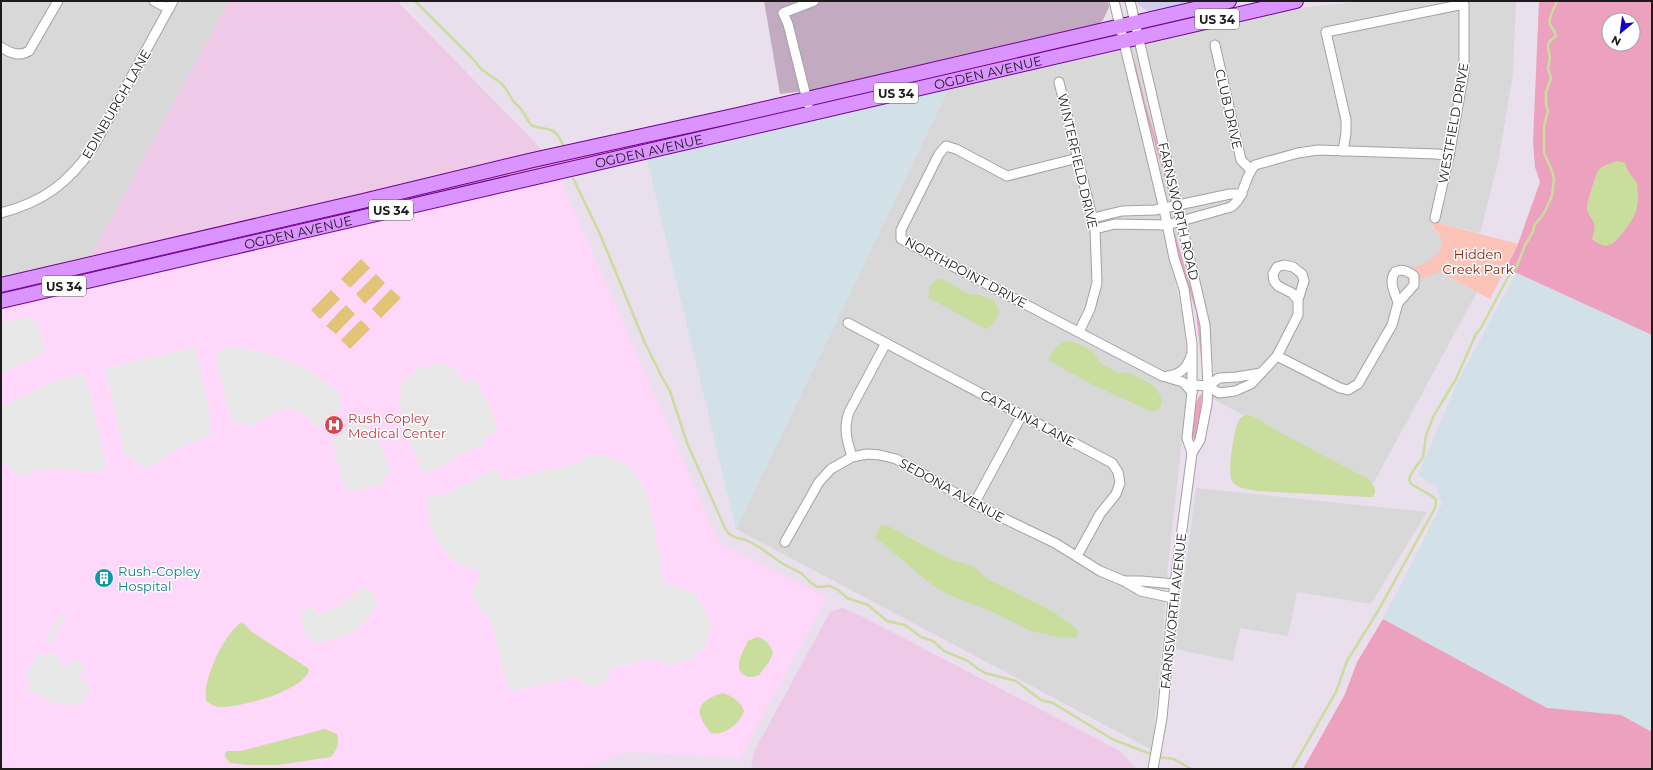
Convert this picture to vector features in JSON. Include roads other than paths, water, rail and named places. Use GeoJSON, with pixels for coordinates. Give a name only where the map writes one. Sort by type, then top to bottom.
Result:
{"type":"FeatureCollection","features":[{"type":"Feature","properties":{"kind":"main road","name":"OGDEN AVENUE"},"geometry":{"type":"LineString","coordinates":[[1,285],[533,160],[806,99],[1230,1]]}},
{"type":"Feature","properties":{"kind":"main road","name":"OGDEN AVENUE"},"geometry":{"type":"LineString","coordinates":[[3,300],[1296,1]]}},
{"type":"Feature","properties":{"kind":"street"},"geometry":{"type":"LineString","coordinates":[[1,47],[20,55],[29,51],[58,1]]}},
{"type":"Feature","properties":{"kind":"street"},"geometry":{"type":"LineString","coordinates":[[154,1],[171,5]]}},
{"type":"Feature","properties":{"kind":"street"},"geometry":{"type":"LineString","coordinates":[[810,113],[788,24],[783,13],[814,1]]}},
{"type":"Feature","properties":{"kind":"street"},"geometry":{"type":"LineString","coordinates":[[1114,1],[1124,41]]}},
{"type":"Feature","properties":{"kind":"street"},"geometry":{"type":"LineString","coordinates":[[1130,1],[1139,38]]}},
{"type":"Feature","properties":{"kind":"street","name":"WESTFIELD DRIVE"},"geometry":{"type":"LineString","coordinates":[[1343,151],[1346,133],[1346,120],[1326,32],[1464,4],[1464,72],[1449,156],[1435,218]]}},
{"type":"Feature","properties":{"kind":"street","name":"EDINBURGH LANE"},"geometry":{"type":"LineString","coordinates":[[1,213],[36,201],[52,192],[64,182],[84,160],[93,147],[171,5]]}},
{"type":"Feature","properties":{"kind":"street","name":"FARNSWORTH ROAD"},"geometry":{"type":"LineString","coordinates":[[1139,38],[1205,325],[1208,386]]}},
{"type":"Feature","properties":{"kind":"street","name":"FARNSWORTH ROAD"},"geometry":{"type":"LineString","coordinates":[[1124,41],[1164,208],[1174,258],[1184,289],[1193,353],[1193,389]]}},
{"type":"Feature","properties":{"kind":"street","name":"CLUB DRIVE"},"geometry":{"type":"LineString","coordinates":[[1214,45],[1241,160],[1251,170]]}},
{"type":"Feature","properties":{"kind":"street","name":"WINTERFIELD DRIVE"},"geometry":{"type":"LineString","coordinates":[[1059,82],[1095,229],[1097,283],[1090,308],[1079,332]]}},
{"type":"Feature","properties":{"kind":"street","name":"NORTHPOINT DRIVE"},"geometry":{"type":"LineString","coordinates":[[1078,158],[1007,176],[946,146],[939,154],[901,230],[902,239],[1162,376],[1183,382],[1193,389]]}},
{"type":"Feature","properties":{"kind":"street"},"geometry":{"type":"LineString","coordinates":[[1095,229],[1115,224],[1167,225],[1231,207],[1237,203],[1251,170],[1255,165],[1298,153],[1318,150],[1441,154],[1449,156]]}},
{"type":"Feature","properties":{"kind":"street"},"geometry":{"type":"LineString","coordinates":[[1093,218],[1122,211],[1149,211],[1230,194],[1242,194]]}},
{"type":"Feature","properties":{"kind":"street"},"geometry":{"type":"LineString","coordinates":[[1,285],[3,300]]}},
{"type":"Feature","properties":{"kind":"street"},"geometry":{"type":"LineString","coordinates":[[1208,386],[1219,393],[1235,391],[1250,384],[1277,356],[1298,315],[1298,300]]}},
{"type":"Feature","properties":{"kind":"street"},"geometry":{"type":"LineString","coordinates":[[1277,356],[1340,388],[1348,390],[1358,384],[1377,352],[1392,325],[1398,302]]}},
{"type":"Feature","properties":{"kind":"street","name":"CATALINA LANE"},"geometry":{"type":"LineString","coordinates":[[848,323],[1112,463],[1118,472],[1120,483],[1116,494],[1100,514],[1076,556]]}},
{"type":"Feature","properties":{"kind":"street"},"geometry":{"type":"LineString","coordinates":[[852,457],[845,423],[849,412],[886,343]]}},
{"type":"Feature","properties":{"kind":"street"},"geometry":{"type":"LineString","coordinates":[[1162,376],[1174,375],[1182,372],[1193,353]]}},
{"type":"Feature","properties":{"kind":"street"},"geometry":{"type":"LineString","coordinates":[[1193,389],[1208,386],[1219,378],[1260,373]]}},
{"type":"Feature","properties":{"kind":"street","name":"FARNSWORTH AVENUE"},"geometry":{"type":"LineString","coordinates":[[1192,453],[1200,440],[1207,404],[1208,386]]}},
{"type":"Feature","properties":{"kind":"street","name":"FARNSWORTH AVENUE"},"geometry":{"type":"LineString","coordinates":[[1153,766],[1162,718],[1173,598],[1192,453],[1188,438],[1193,389]]}},
{"type":"Feature","properties":{"kind":"street"},"geometry":{"type":"LineString","coordinates":[[974,504],[1022,415]]}},
{"type":"Feature","properties":{"kind":"street","name":"SEDONA AVENUE"},"geometry":{"type":"LineString","coordinates":[[785,542],[818,482],[830,469],[852,457],[867,454],[896,459],[974,504],[1055,543],[1100,571],[1124,581],[1146,594],[1173,598]]}},
{"type":"Feature","properties":{"kind":"street","name":"SEDONA AVENUE"},"geometry":{"type":"LineString","coordinates":[[1124,581],[1141,580],[1175,584]]}},
{"type":"Feature","properties":{"kind":"waterway"},"geometry":{"type":"LineString","coordinates":[[415,1],[473,59],[481,69],[502,84],[531,125],[553,131],[560,138],[563,145]]}},
{"type":"Feature","properties":{"kind":"waterway"},"geometry":{"type":"LineString","coordinates":[[1292,769],[1336,692],[1347,661],[1378,611],[1435,508],[1436,500],[1432,496],[1411,484],[1409,480],[1411,474],[1423,457],[1426,436],[1433,417],[1456,379],[1476,334],[1481,328],[1508,277],[1517,266],[1525,245],[1533,232],[1534,226],[1544,213],[1552,196],[1554,179],[1544,153],[1544,126],[1548,111],[1546,105],[1546,92],[1551,78],[1548,68],[1550,58],[1548,47],[1549,42],[1556,36],[1550,21],[1557,1]]}},
{"type":"Feature","properties":{"kind":"waterway"},"geometry":{"type":"LineString","coordinates":[[573,178],[600,234],[645,343],[670,391],[687,443],[729,534],[746,540],[759,547],[783,564],[801,573],[817,587],[830,586],[838,590],[847,598],[868,605],[887,621],[905,625],[921,637],[933,641],[944,651],[968,661],[985,673],[1016,681],[1041,700],[1053,703],[1112,739],[1153,755]]}},
{"type":"Feature","properties":{"kind":"waterway"},"geometry":{"type":"LineString","coordinates":[[1157,757],[1174,759],[1191,769]]}},
{"type":"Feature","properties":{"kind":"place","name":"Rush Copley Medical Center"},"geometry":{"type":"Point","coordinates":[334,425]}},
{"type":"Feature","properties":{"kind":"place","name":"Rush-Copley Hospital"},"geometry":{"type":"Point","coordinates":[104,578]}},
{"type":"Feature","properties":{"kind":"park label","name":"Hidden Creek Park"},"geometry":{"type":"Point","coordinates":[1478,262]}}]}
